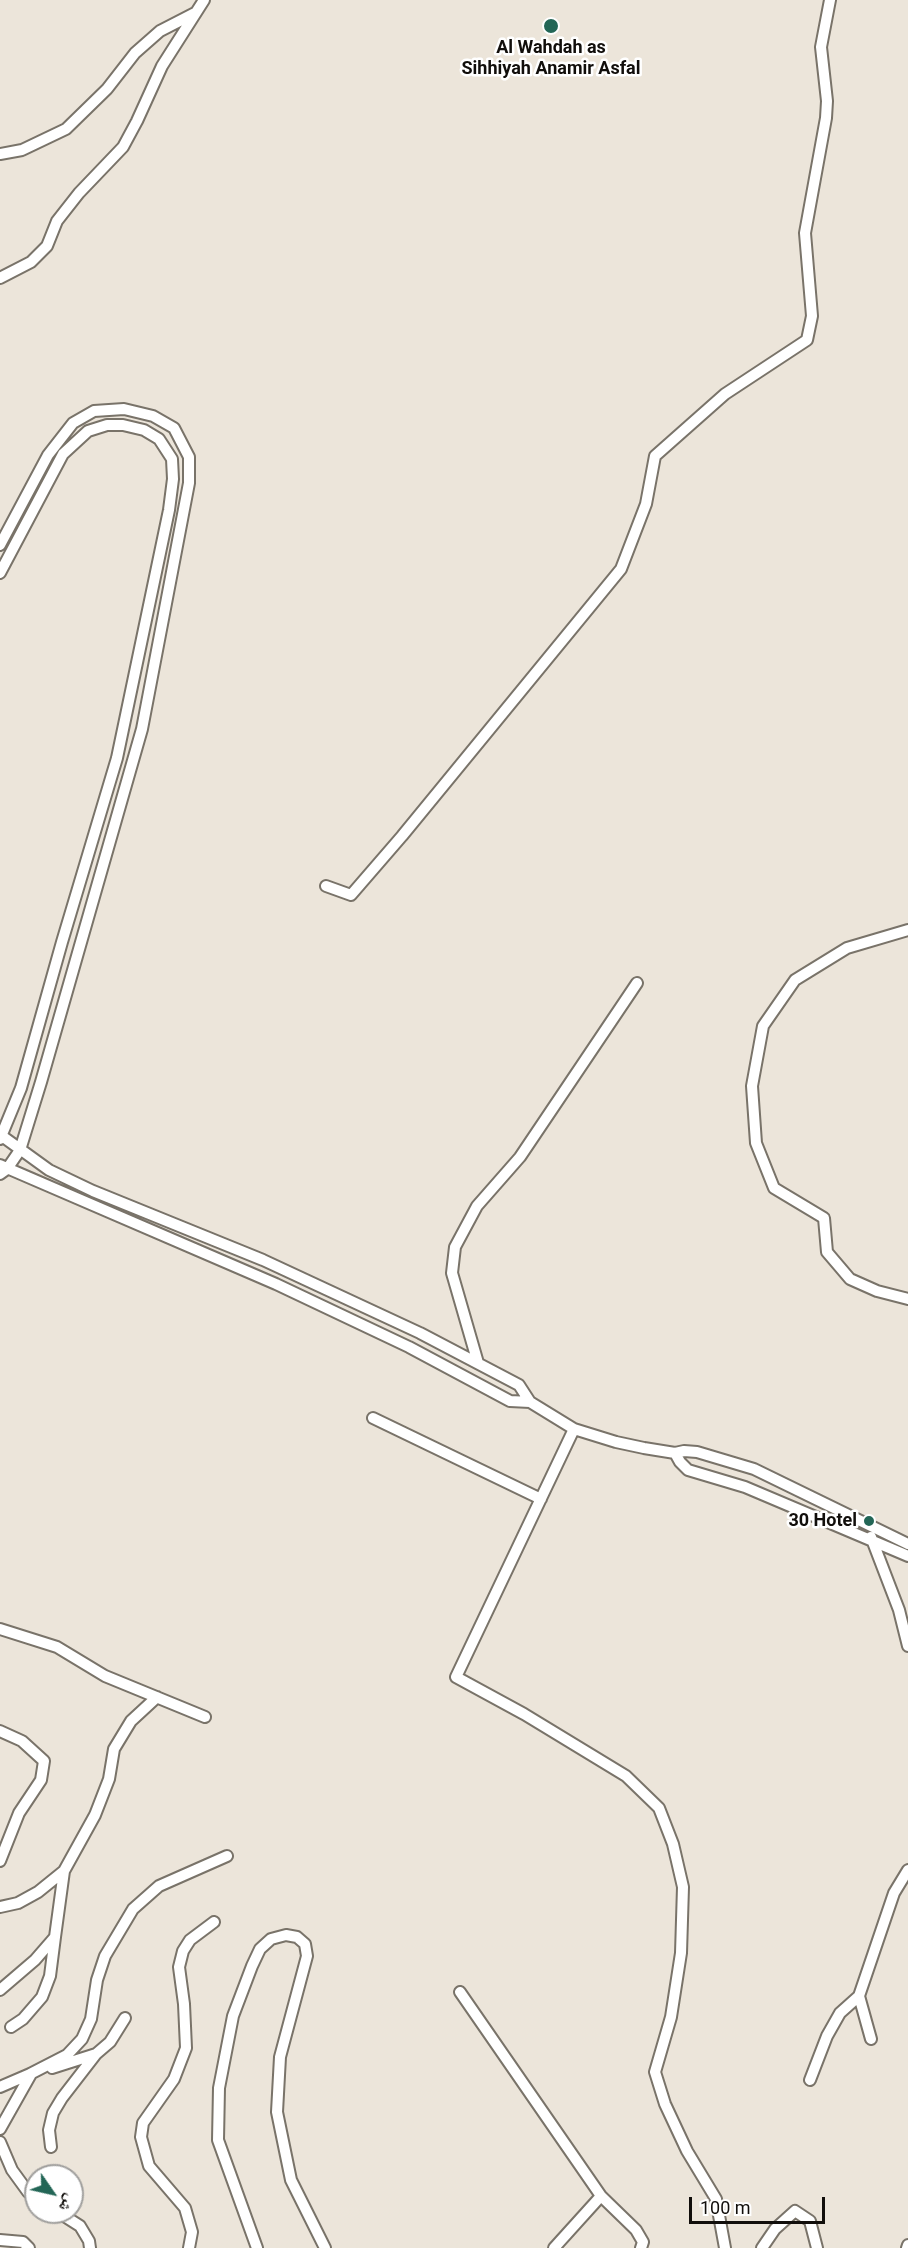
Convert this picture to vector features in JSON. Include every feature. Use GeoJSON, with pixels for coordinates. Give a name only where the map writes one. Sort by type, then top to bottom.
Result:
{"type":"FeatureCollection","features":[{"type":"Feature","properties":{"kind":"street"},"geometry":{"type":"LineString","coordinates":[[0,278],[31,262],[46,246],[57,221],[79,193],[123,147],[158,73],[204,0]]}},
{"type":"Feature","properties":{"kind":"street"},"geometry":{"type":"LineString","coordinates":[[326,886],[351,895],[410,827],[621,569],[646,504],[655,456],[725,394],[807,340],[812,316],[806,233],[826,118],[827,100],[821,47],[830,0]]}},
{"type":"Feature","properties":{"kind":"street"},"geometry":{"type":"LineString","coordinates":[[0,154],[22,150],[66,129],[107,90],[135,53],[160,31],[195,13]]}},
{"type":"Feature","properties":{"kind":"street"},"geometry":{"type":"LineString","coordinates":[[0,545],[48,455],[73,423],[94,411],[124,409],[153,416],[174,428],[189,457],[189,483],[142,729],[20,1150],[2,1169],[276,1284],[409,1347],[510,1401],[530,1402]]}},
{"type":"Feature","properties":{"kind":"street"},"geometry":{"type":"LineString","coordinates":[[0,573],[63,454],[88,431],[107,425],[123,425],[144,430],[159,439],[172,459],[173,479],[169,510],[117,758],[21,1088],[1,1137],[49,1170],[93,1191],[262,1260],[420,1333],[519,1385],[530,1402],[574,1429],[616,1442],[675,1453],[684,1450],[697,1452],[754,1469],[908,1544]]}},
{"type":"Feature","properties":{"kind":"street"},"geometry":{"type":"LineString","coordinates":[[908,930],[847,948],[795,980],[763,1026],[752,1086],[756,1143],[774,1188],[824,1218],[827,1252],[850,1279],[877,1291],[908,1299]]}},
{"type":"Feature","properties":{"kind":"street"},"geometry":{"type":"LineString","coordinates":[[478,1363],[452,1273],[455,1247],[477,1206],[520,1157],[638,983]]}},
{"type":"Feature","properties":{"kind":"street"},"geometry":{"type":"LineString","coordinates":[[373,1418],[541,1499]]}},
{"type":"Feature","properties":{"kind":"street"},"geometry":{"type":"LineString","coordinates":[[574,1429],[456,1677],[524,1714],[626,1776],[659,1808],[673,1844],[683,1887],[680,1964],[671,2017],[655,2072],[669,2114],[687,2151],[716,2199],[725,2248]]}},
{"type":"Feature","properties":{"kind":"street"},"geometry":{"type":"LineString","coordinates":[[675,1453],[688,1470],[745,1487],[908,1556]]}},
{"type":"Feature","properties":{"kind":"street"},"geometry":{"type":"LineString","coordinates":[[869,1525],[873,1542],[899,1610],[908,1646]]}},
{"type":"Feature","properties":{"kind":"street"},"geometry":{"type":"LineString","coordinates":[[0,1629],[57,1647],[105,1676],[205,1717]]}},
{"type":"Feature","properties":{"kind":"street"},"geometry":{"type":"LineString","coordinates":[[12,2027],[23,2019],[42,1997],[50,1976],[64,1871],[95,1815],[109,1779],[114,1749],[131,1721],[157,1697]]}},
{"type":"Feature","properties":{"kind":"street"},"geometry":{"type":"LineString","coordinates":[[0,1731],[22,1741],[44,1761],[41,1780],[19,1813],[0,1862]]}},
{"type":"Feature","properties":{"kind":"street"},"geometry":{"type":"LineString","coordinates":[[0,2087],[67,2055],[82,2039],[91,2019],[97,1980],[105,1956],[133,1909],[159,1886],[226,1856]]}},
{"type":"Feature","properties":{"kind":"street"},"geometry":{"type":"LineString","coordinates":[[810,2080],[827,2036],[840,2013],[859,1996],[894,1893],[908,1870]]}},
{"type":"Feature","properties":{"kind":"street"},"geometry":{"type":"LineString","coordinates":[[0,1907],[18,1903],[38,1892],[64,1871]]}},
{"type":"Feature","properties":{"kind":"street"},"geometry":{"type":"LineString","coordinates":[[189,2248],[192,2232],[185,2208],[149,2166],[141,2137],[143,2123],[174,2079],[186,2048],[183,1986],[179,1967],[183,1951],[190,1941],[214,1922]]}},
{"type":"Feature","properties":{"kind":"street"},"geometry":{"type":"LineString","coordinates":[[257,2248],[218,2140],[219,2088],[233,2016],[252,1966],[261,1949],[271,1939],[286,1935],[297,1937],[305,1944],[307,1956],[280,2057],[277,2112],[291,2180],[325,2248]]}},
{"type":"Feature","properties":{"kind":"street"},"geometry":{"type":"LineString","coordinates":[[0,1990],[35,1960],[55,1937]]}},
{"type":"Feature","properties":{"kind":"street"},"geometry":{"type":"LineString","coordinates":[[460,1992],[601,2196],[636,2230],[642,2242],[641,2248]]}},
{"type":"Feature","properties":{"kind":"street"},"geometry":{"type":"LineString","coordinates":[[859,1996],[871,2039]]}},
{"type":"Feature","properties":{"kind":"street"},"geometry":{"type":"LineString","coordinates":[[51,2147],[50,2130],[53,2113],[96,2054],[110,2042],[125,2018]]}},
{"type":"Feature","properties":{"kind":"street"},"geometry":{"type":"LineString","coordinates":[[0,2129],[30,2074],[96,2054]]}},
{"type":"Feature","properties":{"kind":"street"},"geometry":{"type":"LineString","coordinates":[[0,2142],[12,2170],[24,2186]]}},
{"type":"Feature","properties":{"kind":"street"},"geometry":{"type":"LineString","coordinates":[[554,2248],[601,2196]]}},
{"type":"Feature","properties":{"kind":"street"},"geometry":{"type":"LineString","coordinates":[[762,2248],[775,2229],[795,2211],[810,2221],[818,2243],[817,2248]]}},
{"type":"Feature","properties":{"kind":"street"},"geometry":{"type":"LineString","coordinates":[[77,2224],[89,2241],[90,2248]]}},
{"type":"Feature","properties":{"kind":"street"},"geometry":{"type":"LineString","coordinates":[[0,2240],[23,2242],[29,2248]]}},
{"type":"Feature","properties":{"kind":"place","name":"Al Wahdah as Sihhiyah Anamir Asfal"},"geometry":{"type":"Point","coordinates":[551,26]}},
{"type":"Feature","properties":{"kind":"place","name":"30 Hotel"},"geometry":{"type":"Point","coordinates":[869,1521]}}]}
